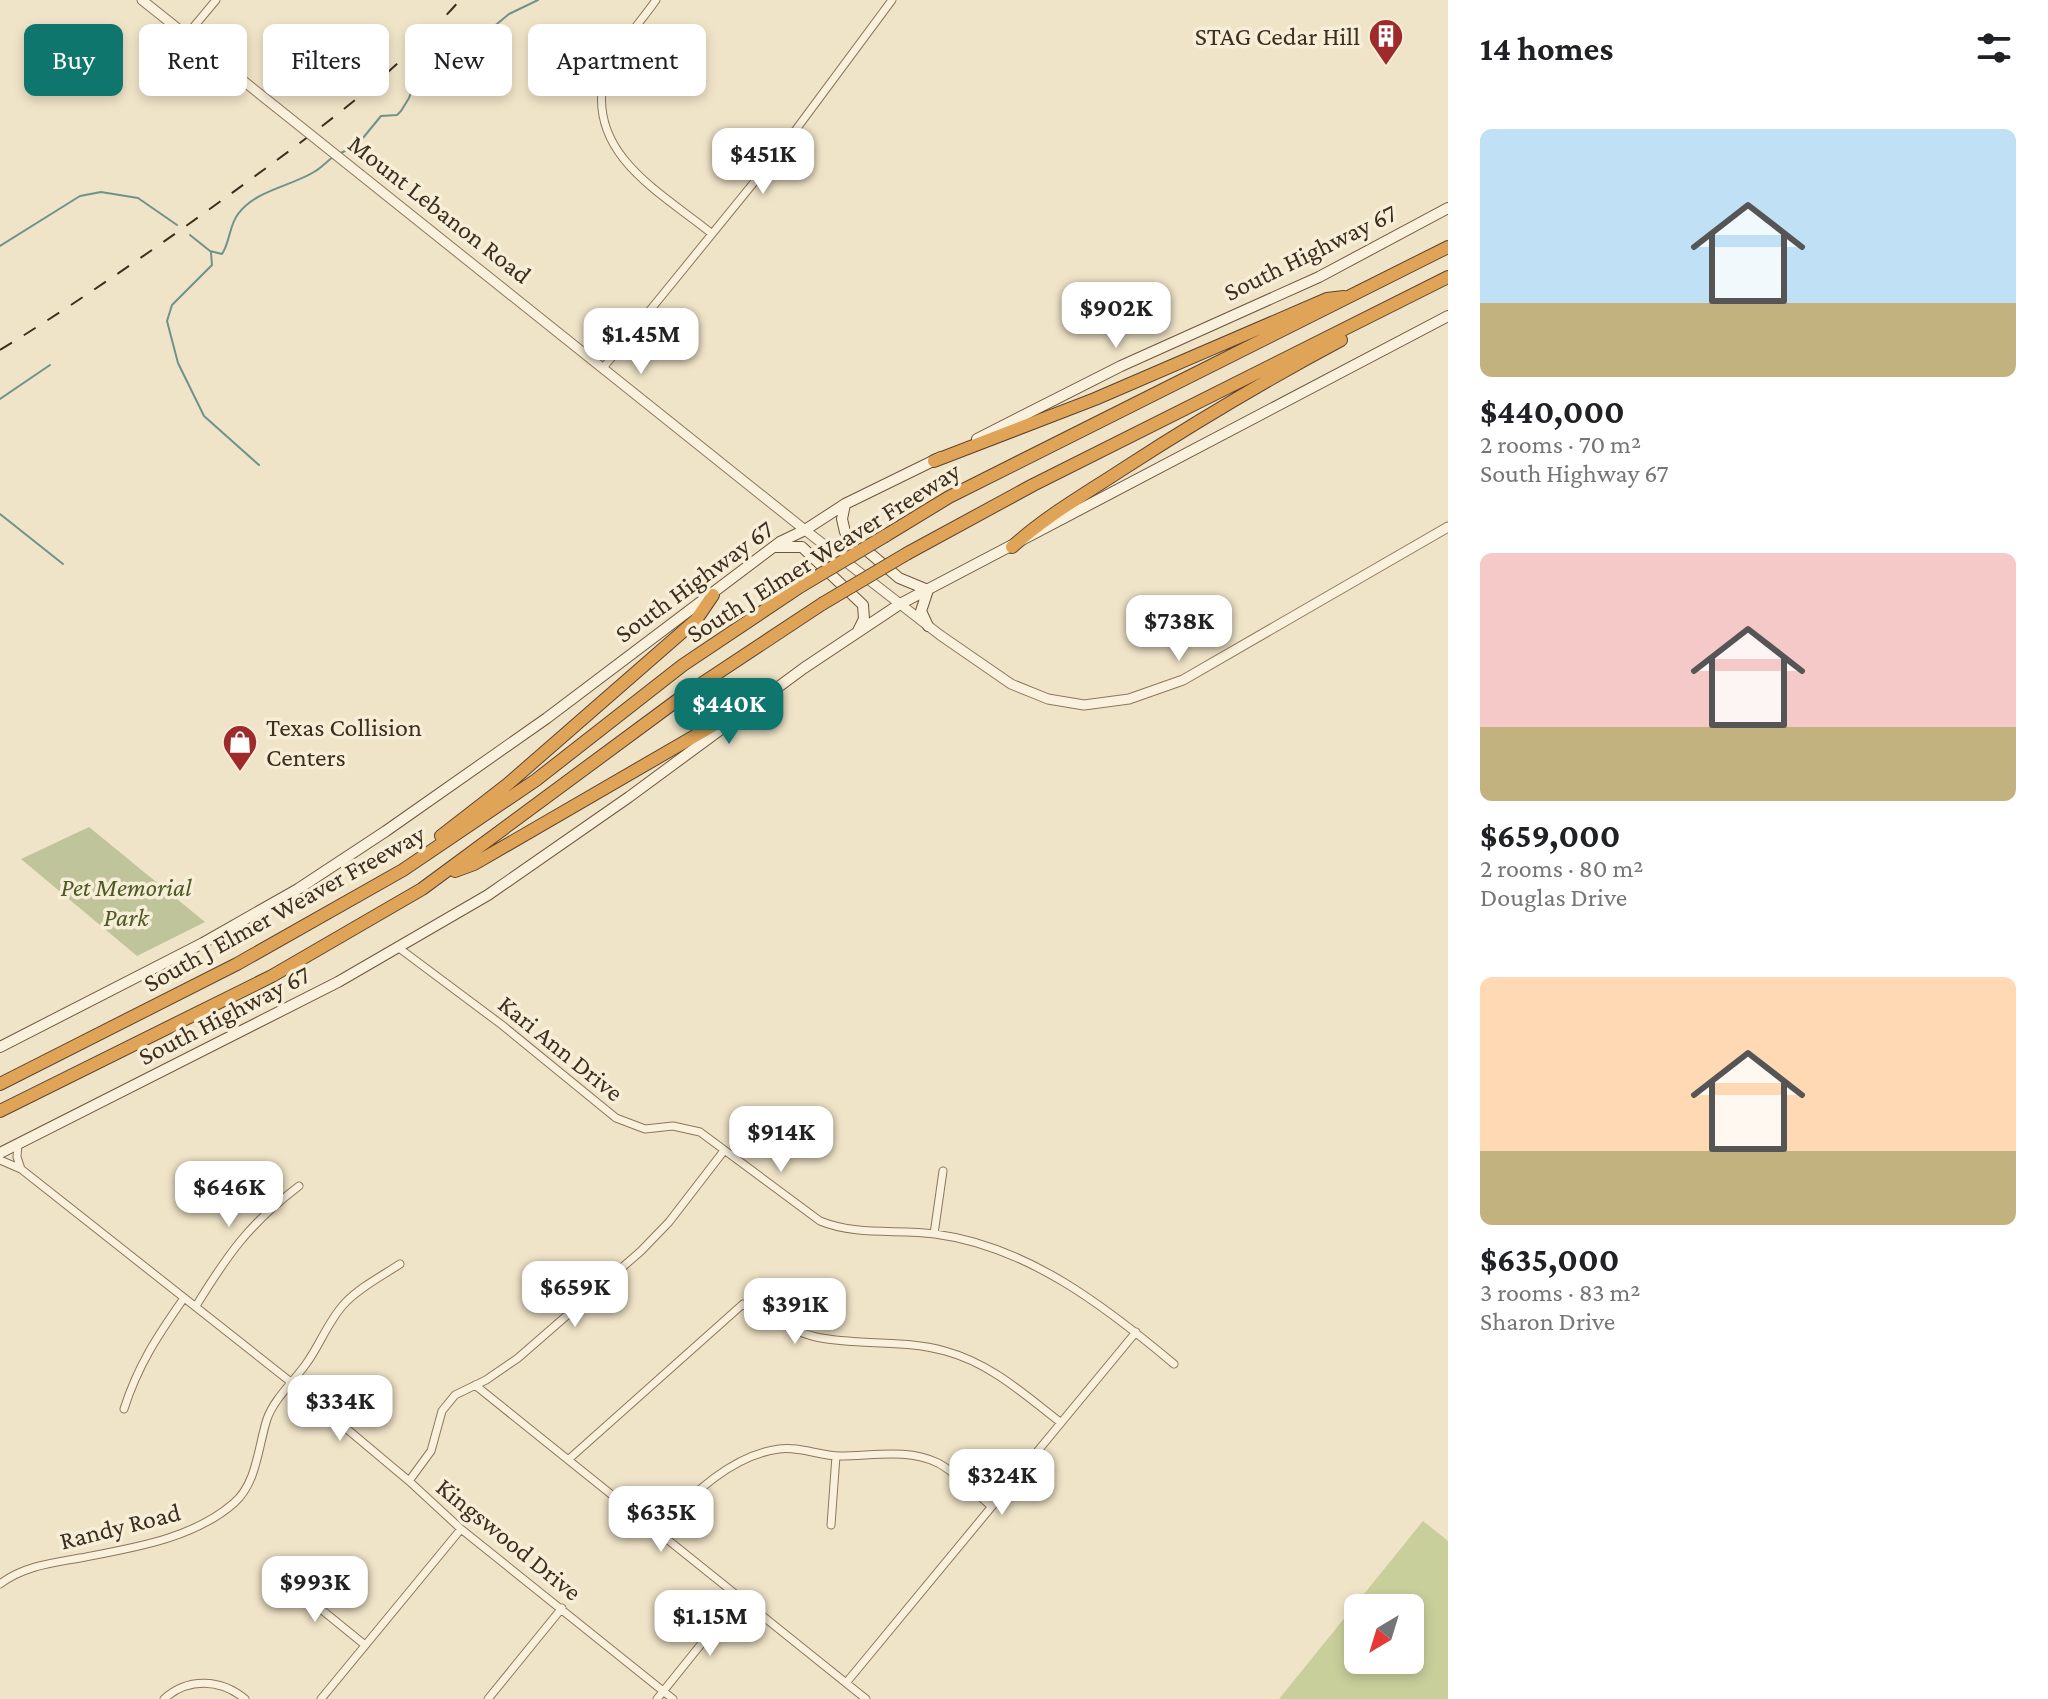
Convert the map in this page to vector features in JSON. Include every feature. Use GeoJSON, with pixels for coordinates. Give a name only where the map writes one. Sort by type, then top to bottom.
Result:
{"type":"FeatureCollection","features":[{"type":"Feature","properties":{"kind":"highway","name":"South J Elmer Weaver Freeway"},"geometry":{"type":"LineString","coordinates":[[0,1084],[237,964],[403,870],[536,780],[683,665],[801,586],[949,497],[1448,247]]}},
{"type":"Feature","properties":{"kind":"highway","name":"South J Elmer Weaver Freeway"},"geometry":{"type":"LineString","coordinates":[[0,1111],[272,976],[444,874],[683,696],[822,604],[908,553],[1033,485],[1448,277]]}},
{"type":"Feature","properties":{"kind":"highway"},"geometry":{"type":"LineString","coordinates":[[934,461],[1095,399],[1327,299],[1355,295]]}},
{"type":"Feature","properties":{"kind":"highway"},"geometry":{"type":"LineString","coordinates":[[1012,547],[1038,524],[1186,428],[1245,392],[1377,321],[1393,305]]}},
{"type":"Feature","properties":{"kind":"highway"},"geometry":{"type":"LineString","coordinates":[[403,870],[439,837],[508,784],[696,620],[713,595]]}},
{"type":"Feature","properties":{"kind":"highway"},"geometry":{"type":"LineString","coordinates":[[444,874],[474,864],[731,715],[761,701]]}},
{"type":"Feature","properties":{"kind":"main road","name":"South Highway 67"},"geometry":{"type":"LineString","coordinates":[[0,1047],[203,943],[298,889],[547,718],[780,542],[845,504],[1121,366],[1319,277],[1448,208]]}},
{"type":"Feature","properties":{"kind":"main road","name":"South Highway 67"},"geometry":{"type":"LineString","coordinates":[[0,1153],[224,1041],[399,948],[532,867],[804,668],[900,604],[1448,316]]}},
{"type":"Feature","properties":{"kind":"main road"},"geometry":{"type":"LineString","coordinates":[[845,504],[842,519],[845,532],[899,578],[928,590],[921,611],[928,626]]}},
{"type":"Feature","properties":{"kind":"main road"},"geometry":{"type":"LineString","coordinates":[[775,547],[802,547],[863,605],[864,619],[857,633]]}},
{"type":"Feature","properties":{"kind":"street","name":"Mount Lebanon Road"},"geometry":{"type":"LineString","coordinates":[[142,0],[171,24]]}},
{"type":"Feature","properties":{"kind":"street"},"geometry":{"type":"LineString","coordinates":[[196,24],[216,0]]}},
{"type":"Feature","properties":{"kind":"street"},"geometry":{"type":"LineString","coordinates":[[656,0],[615,57],[604,81],[603,113],[607,134],[617,153],[631,168],[711,233]]}},
{"type":"Feature","properties":{"kind":"street"},"geometry":{"type":"LineString","coordinates":[[603,368],[786,143],[892,0]]}},
{"type":"Feature","properties":{"kind":"street","name":"Mount Lebanon Road"},"geometry":{"type":"LineString","coordinates":[[247,84],[928,626],[1011,684],[1048,699],[1084,705],[1129,699],[1183,680],[1448,527]]}},
{"type":"Feature","properties":{"kind":"street","name":"Kari Ann Drive"},"geometry":{"type":"LineString","coordinates":[[399,948],[502,1025],[616,1118],[645,1129],[673,1126],[700,1132],[820,1221],[838,1228],[934,1234],[969,1240],[1036,1266],[1136,1332],[1174,1364]]}},
{"type":"Feature","properties":{"kind":"street"},"geometry":{"type":"LineString","coordinates":[[18,1144],[17,1157],[21,1169]]}},
{"type":"Feature","properties":{"kind":"street"},"geometry":{"type":"LineString","coordinates":[[409,1481],[431,1451],[442,1411],[448,1402],[518,1358],[641,1251],[669,1222],[723,1152]]}},
{"type":"Feature","properties":{"kind":"street","name":"Kingswood Drive"},"geometry":{"type":"LineString","coordinates":[[0,1160],[21,1169],[196,1306],[409,1481],[461,1529],[673,1699]]}},
{"type":"Feature","properties":{"kind":"street"},"geometry":{"type":"LineString","coordinates":[[934,1234],[943,1171]]}},
{"type":"Feature","properties":{"kind":"street"},"geometry":{"type":"LineString","coordinates":[[196,1306],[230,1252],[275,1204],[299,1186]]}},
{"type":"Feature","properties":{"kind":"street","name":"Randy Road"},"geometry":{"type":"LineString","coordinates":[[0,1584],[31,1567],[107,1553],[193,1530],[212,1521],[237,1500],[247,1486],[259,1455],[268,1416],[345,1302],[400,1264]]}},
{"type":"Feature","properties":{"kind":"street"},"geometry":{"type":"LineString","coordinates":[[124,1409],[133,1381],[151,1345],[184,1298]]}},
{"type":"Feature","properties":{"kind":"street"},"geometry":{"type":"LineString","coordinates":[[569,1459],[743,1304],[812,1336],[848,1343],[889,1343],[943,1350],[969,1359],[996,1373],[1060,1422]]}},
{"type":"Feature","properties":{"kind":"street"},"geometry":{"type":"LineString","coordinates":[[846,1683],[1136,1332]]}},
{"type":"Feature","properties":{"kind":"street"},"geometry":{"type":"LineString","coordinates":[[475,1385],[866,1699]]}},
{"type":"Feature","properties":{"kind":"street"},"geometry":{"type":"LineString","coordinates":[[659,1531],[690,1500],[735,1464],[777,1449],[836,1456],[902,1454],[921,1457],[939,1464],[991,1506]]}},
{"type":"Feature","properties":{"kind":"street"},"geometry":{"type":"LineString","coordinates":[[831,1525],[836,1456]]}},
{"type":"Feature","properties":{"kind":"street"},"geometry":{"type":"LineString","coordinates":[[321,1699],[461,1529]]}},
{"type":"Feature","properties":{"kind":"street"},"geometry":{"type":"LineString","coordinates":[[285,1580],[365,1645]]}},
{"type":"Feature","properties":{"kind":"street"},"geometry":{"type":"LineString","coordinates":[[657,1699],[739,1597]]}},
{"type":"Feature","properties":{"kind":"street"},"geometry":{"type":"LineString","coordinates":[[488,1699],[562,1608]]}},
{"type":"Feature","properties":{"kind":"street"},"geometry":{"type":"LineString","coordinates":[[164,1699],[174,1689],[205,1681],[235,1691],[245,1699]]}},
{"type":"Feature","properties":{"kind":"green space","name":"Pet Memorial Park"},"geometry":{"type":"Polygon","coordinates":[[[89,827],[205,922],[137,956],[21,859],[89,827]]]}},
{"type":"Feature","properties":{"kind":"green space"},"geometry":{"type":"Polygon","coordinates":[[[1423,1521],[1448,1541],[1448,1699],[1279,1699],[1344,1619],[1344,1674],[1424,1674],[1424,1594],[1364,1594],[1423,1521]]]}},
{"type":"Feature","properties":{"kind":"waterway"},"geometry":{"type":"LineString","coordinates":[[339,154],[358,144],[381,116],[397,115],[401,111],[420,68],[459,43],[477,25],[492,28],[509,14],[538,0]]}},
{"type":"Feature","properties":{"kind":"waterway"},"geometry":{"type":"LineString","coordinates":[[190,235],[210,251],[222,254],[235,219],[245,206],[263,194],[314,172],[333,157]]}},
{"type":"Feature","properties":{"kind":"waterway"},"geometry":{"type":"LineString","coordinates":[[0,246],[80,196],[101,192],[138,198],[177,225]]}},
{"type":"Feature","properties":{"kind":"waterway"},"geometry":{"type":"LineString","coordinates":[[211,253],[212,265],[172,305],[167,321],[178,363],[204,416],[259,465]]}},
{"type":"Feature","properties":{"kind":"waterway"},"geometry":{"type":"LineString","coordinates":[[0,399],[50,365]]}},
{"type":"Feature","properties":{"kind":"waterway"},"geometry":{"type":"LineString","coordinates":[[0,514],[63,564]]}},
{"type":"Feature","properties":{"kind":"railway"},"geometry":{"type":"LineString","coordinates":[[0,350],[125,269],[304,140],[385,75],[460,0]]}},
{"type":"Feature","properties":{"kind":"place","name":"STAG Cedar Hill"},"geometry":{"type":"Point","coordinates":[1386,67]}},
{"type":"Feature","properties":{"kind":"place","name":"Texas Collision Centers"},"geometry":{"type":"Point","coordinates":[240,773]}}]}
